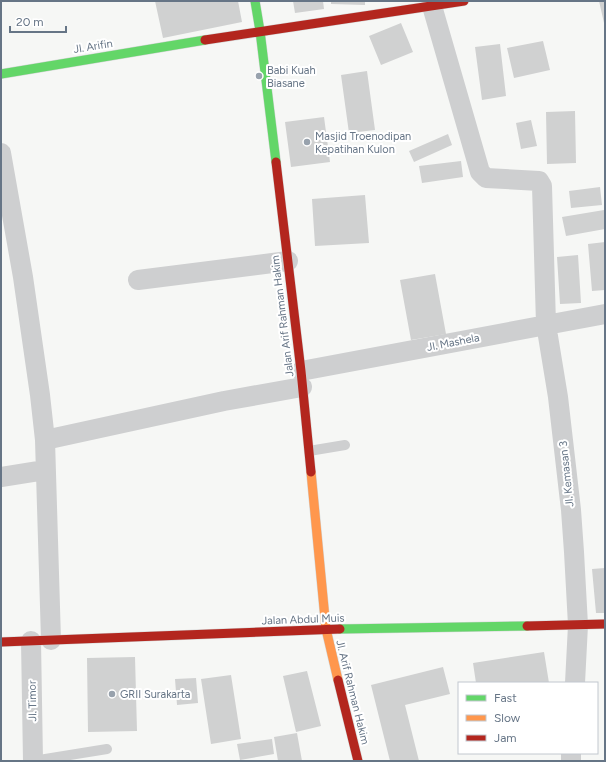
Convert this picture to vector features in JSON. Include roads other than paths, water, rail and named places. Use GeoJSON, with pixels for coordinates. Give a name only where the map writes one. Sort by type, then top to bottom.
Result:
{"type":"FeatureCollection","features":[{"type":"Feature","properties":{"kind":"main road","name":"Jalan Arif Rahman Hakim"},"geometry":{"type":"LineString","coordinates":[[255,1],[260,31],[302,379],[326,629]]}},
{"type":"Feature","properties":{"kind":"main road","name":"Jl. Arifin"},"geometry":{"type":"LineString","coordinates":[[1,74],[260,31],[464,1]]}},
{"type":"Feature","properties":{"kind":"main road","name":"Jalan Abdul Muis"},"geometry":{"type":"LineString","coordinates":[[1,642],[326,629],[459,628],[605,624]]}},
{"type":"Feature","properties":{"kind":"main road","name":"Jl. Arif Rahman Hakim"},"geometry":{"type":"LineString","coordinates":[[326,629],[358,761]]}},
{"type":"Feature","properties":{"kind":"street","name":"Jl. Kemasan 3"},"geometry":{"type":"LineString","coordinates":[[432,6],[480,172],[486,178],[539,181],[541,183],[546,324],[558,397],[571,510],[578,625],[575,682]]}},
{"type":"Feature","properties":{"kind":"street","name":"Jl. Timor"},"geometry":{"type":"LineString","coordinates":[[1,153],[23,277],[45,440],[41,640],[33,761]]}},
{"type":"Feature","properties":{"kind":"street"},"geometry":{"type":"LineString","coordinates":[[138,280],[288,261]]}},
{"type":"Feature","properties":{"kind":"street","name":"Jl. Mashela"},"geometry":{"type":"LineString","coordinates":[[45,440],[224,401],[302,379],[546,324],[605,314]]}},
{"type":"Feature","properties":{"kind":"street"},"geometry":{"type":"LineString","coordinates":[[1,477],[45,470]]}},
{"type":"Feature","properties":{"kind":"lane"},"geometry":{"type":"LineString","coordinates":[[309,451],[345,445]]}},
{"type":"Feature","properties":{"kind":"lane"},"geometry":{"type":"LineString","coordinates":[[33,761],[107,749]]}},
{"type":"Feature","properties":{"kind":"place","name":"Babi Kuah Biasane"},"geometry":{"type":"Point","coordinates":[259,76]}},
{"type":"Feature","properties":{"kind":"place","name":"Masjid Troenodipan Kepatihan Kulon"},"geometry":{"type":"Point","coordinates":[307,142]}},
{"type":"Feature","properties":{"kind":"place","name":"GRII Surakarta"},"geometry":{"type":"Point","coordinates":[112,694]}}]}
